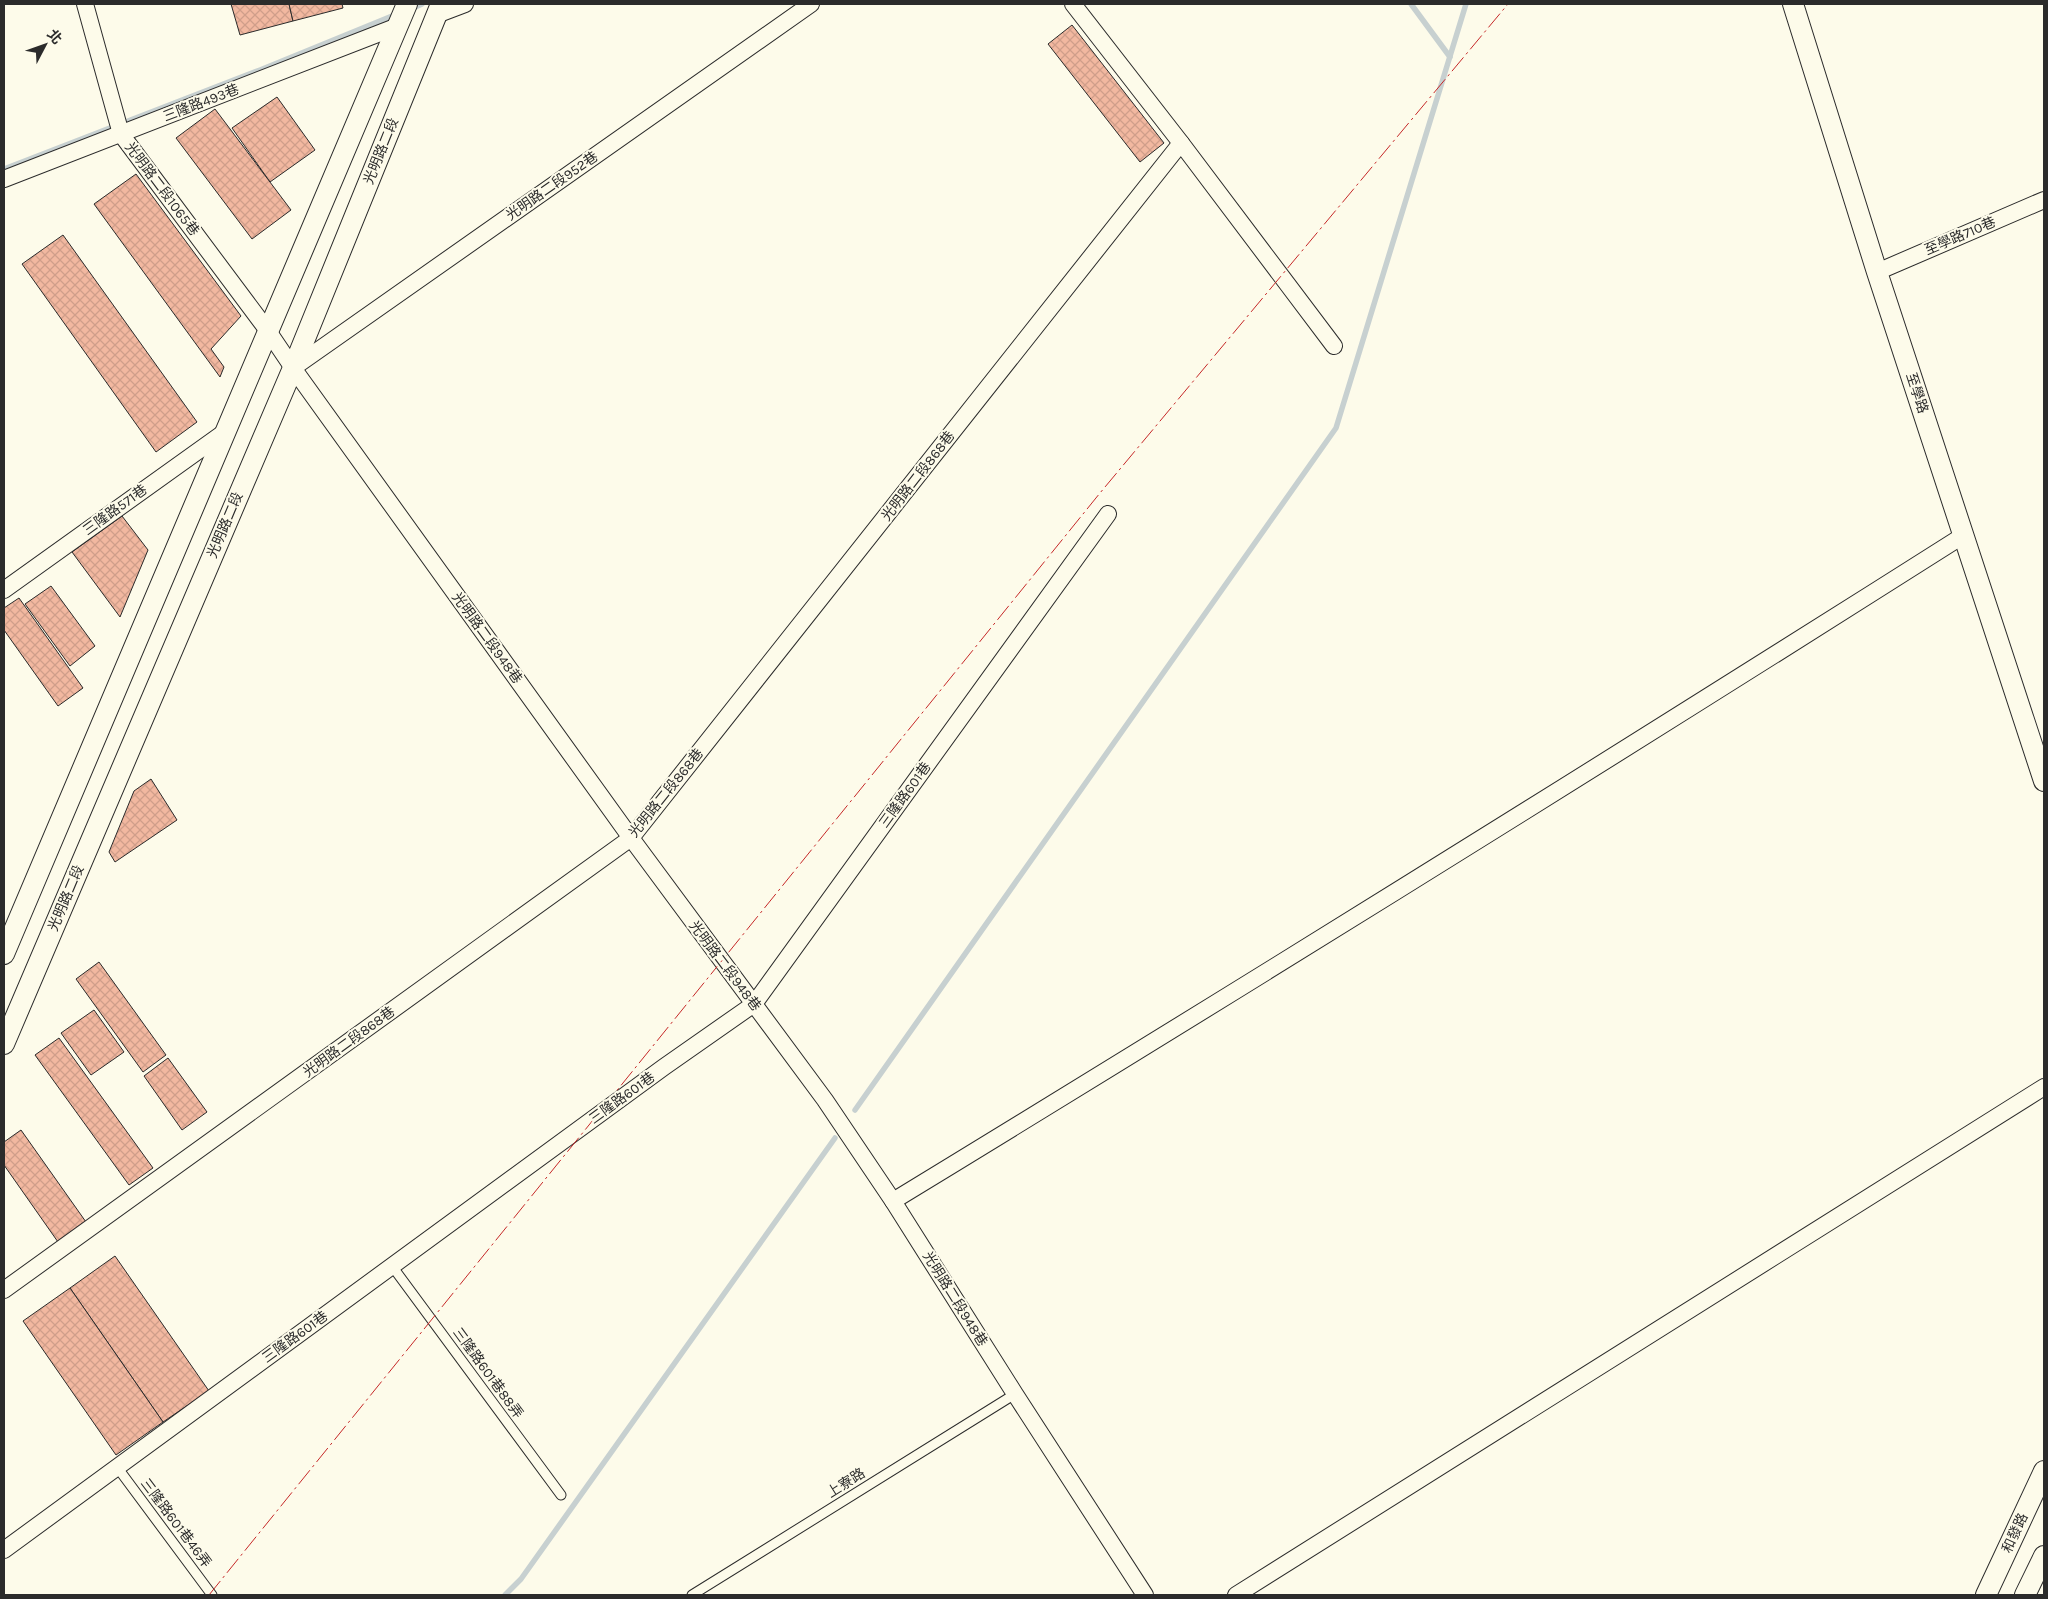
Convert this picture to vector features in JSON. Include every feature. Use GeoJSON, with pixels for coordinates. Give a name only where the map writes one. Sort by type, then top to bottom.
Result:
{"type":"FeatureCollection","features":[{"type":"Feature","properties":{"kind":"street","name":"光明路二段1065巷"},"geometry":{"type":"LineString","coordinates":[[85,4],[119,128],[268,331],[287,360]]}},
{"type":"Feature","properties":{"kind":"street"},"geometry":{"type":"LineString","coordinates":[[4,954],[407,4]]}},
{"type":"Feature","properties":{"kind":"street"},"geometry":{"type":"LineString","coordinates":[[438,9],[465,4]]}},
{"type":"Feature","properties":{"kind":"street","name":"光明路二段952巷"},"geometry":{"type":"LineString","coordinates":[[287,360],[811,4]]}},
{"type":"Feature","properties":{"kind":"street"},"geometry":{"type":"LineString","coordinates":[[1073,4],[1181,142],[1334,346]]}},
{"type":"Feature","properties":{"kind":"street","name":"至學路"},"geometry":{"type":"LineString","coordinates":[[1793,4],[1877,272],[2044,781]]}},
{"type":"Feature","properties":{"kind":"street","name":"光明路二段"},"geometry":{"type":"LineString","coordinates":[[4,1044],[287,360],[438,9]]}},
{"type":"Feature","properties":{"kind":"street","name":"三隆路493巷"},"geometry":{"type":"LineString","coordinates":[[4,179],[119,128],[398,26]]}},
{"type":"Feature","properties":{"kind":"street","name":"光明路二段868巷"},"geometry":{"type":"LineString","coordinates":[[4,1290],[631,838],[1181,142]]}},
{"type":"Feature","properties":{"kind":"street","name":"至學路710巷"},"geometry":{"type":"LineString","coordinates":[[1877,272],[2044,200]]}},
{"type":"Feature","properties":{"kind":"street","name":"光明路二段948巷"},"geometry":{"type":"LineString","coordinates":[[287,360],[631,838],[825,1100],[893,1201],[1145,1595]]}},
{"type":"Feature","properties":{"kind":"street","name":"三隆路571巷"},"geometry":{"type":"LineString","coordinates":[[4,590],[226,431]]}},
{"type":"Feature","properties":{"kind":"street","name":"三隆路601巷"},"geometry":{"type":"LineString","coordinates":[[4,1550],[754,1004],[1108,514]]}},
{"type":"Feature","properties":{"kind":"street"},"geometry":{"type":"LineString","coordinates":[[893,1201],[1573,782],[1964,535]]}},
{"type":"Feature","properties":{"kind":"street"},"geometry":{"type":"LineString","coordinates":[[1236,1595],[2044,1087]]}},
{"type":"Feature","properties":{"kind":"street","name":"和發路"},"geometry":{"type":"LineString","coordinates":[[1986,1595],[2044,1472]]}},
{"type":"Feature","properties":{"kind":"street"},"geometry":{"type":"LineString","coordinates":[[2025,1595],[2044,1556]]}},
{"type":"Feature","properties":{"kind":"lane","name":"三隆路601巷88弄"},"geometry":{"type":"LineString","coordinates":[[392,1266],[561,1495]]}},
{"type":"Feature","properties":{"kind":"lane","name":"上寮路"},"geometry":{"type":"LineString","coordinates":[[692,1595],[1015,1394]]}},
{"type":"Feature","properties":{"kind":"lane","name":"三隆路601巷46弄"},"geometry":{"type":"LineString","coordinates":[[117,1467],[212,1595]]}},
{"type":"Feature","properties":{"kind":"building"},"geometry":{"type":"Polygon","coordinates":[[[231,4],[289,4],[293,21],[240,35],[231,4]]]}},
{"type":"Feature","properties":{"kind":"building"},"geometry":{"type":"Polygon","coordinates":[[[289,4],[342,4],[343,8],[293,21],[289,4]]]}},
{"type":"Feature","properties":{"kind":"building"},"geometry":{"type":"Polygon","coordinates":[[[1072,25],[1164,143],[1140,162],[1048,44],[1072,25]]]}},
{"type":"Feature","properties":{"kind":"building"},"geometry":{"type":"Polygon","coordinates":[[[277,97],[315,150],[270,182],[232,128],[277,97]]]}},
{"type":"Feature","properties":{"kind":"building"},"geometry":{"type":"Polygon","coordinates":[[[215,109],[291,210],[252,239],[176,138],[215,109]]]}},
{"type":"Feature","properties":{"kind":"building"},"geometry":{"type":"Polygon","coordinates":[[[136,174],[241,316],[211,349],[224,367],[220,377],[94,204],[136,174]]]}},
{"type":"Feature","properties":{"kind":"building"},"geometry":{"type":"Polygon","coordinates":[[[63,235],[197,422],[156,452],[22,264],[63,235]]]}},
{"type":"Feature","properties":{"kind":"building"},"geometry":{"type":"Polygon","coordinates":[[[122,516],[148,550],[120,617],[72,552],[122,516]]]}},
{"type":"Feature","properties":{"kind":"building"},"geometry":{"type":"Polygon","coordinates":[[[51,586],[95,646],[70,666],[25,604],[51,586]]]}},
{"type":"Feature","properties":{"kind":"building"},"geometry":{"type":"Polygon","coordinates":[[[19,598],[83,688],[58,706],[4,630],[4,608],[19,598]]]}},
{"type":"Feature","properties":{"kind":"building"},"geometry":{"type":"Polygon","coordinates":[[[151,779],[177,820],[115,862],[109,852],[134,791],[151,779]]]}},
{"type":"Feature","properties":{"kind":"building"},"geometry":{"type":"Polygon","coordinates":[[[99,962],[166,1055],[143,1072],[76,979],[99,962]]]}},
{"type":"Feature","properties":{"kind":"building"},"geometry":{"type":"Polygon","coordinates":[[[94,1010],[124,1052],[91,1075],[61,1033],[94,1010]]]}},
{"type":"Feature","properties":{"kind":"building"},"geometry":{"type":"Polygon","coordinates":[[[59,1038],[153,1168],[129,1185],[35,1055],[59,1038]]]}},
{"type":"Feature","properties":{"kind":"building"},"geometry":{"type":"Polygon","coordinates":[[[168,1058],[207,1112],[182,1130],[144,1076],[168,1058]]]}},
{"type":"Feature","properties":{"kind":"building"},"geometry":{"type":"Polygon","coordinates":[[[21,1130],[86,1222],[58,1242],[4,1165],[4,1142],[21,1130]]]}},
{"type":"Feature","properties":{"kind":"building"},"geometry":{"type":"Polygon","coordinates":[[[115,1256],[209,1391],[163,1422],[70,1288],[115,1256]]]}},
{"type":"Feature","properties":{"kind":"building"},"geometry":{"type":"Polygon","coordinates":[[[70,1288],[163,1422],[116,1455],[23,1321],[70,1288]]]}},
{"type":"Feature","properties":{"kind":"waterway"},"geometry":{"type":"LineString","coordinates":[[411,9],[422,4]]}},
{"type":"Feature","properties":{"kind":"waterway"},"geometry":{"type":"LineString","coordinates":[[1411,4],[1450,57]]}},
{"type":"Feature","properties":{"kind":"waterway"},"geometry":{"type":"LineString","coordinates":[[855,1110],[1336,428],[1466,4]]}},
{"type":"Feature","properties":{"kind":"waterway"},"geometry":{"type":"LineString","coordinates":[[4,169],[260,70],[397,14]]}},
{"type":"Feature","properties":{"kind":"waterway"},"geometry":{"type":"LineString","coordinates":[[505,1595],[521,1579],[835,1138]]}},
{"type":"Feature","properties":{"kind":"power"},"geometry":{"type":"LineString","coordinates":[[209,1595],[1100,493],[1508,4]]}}]}
